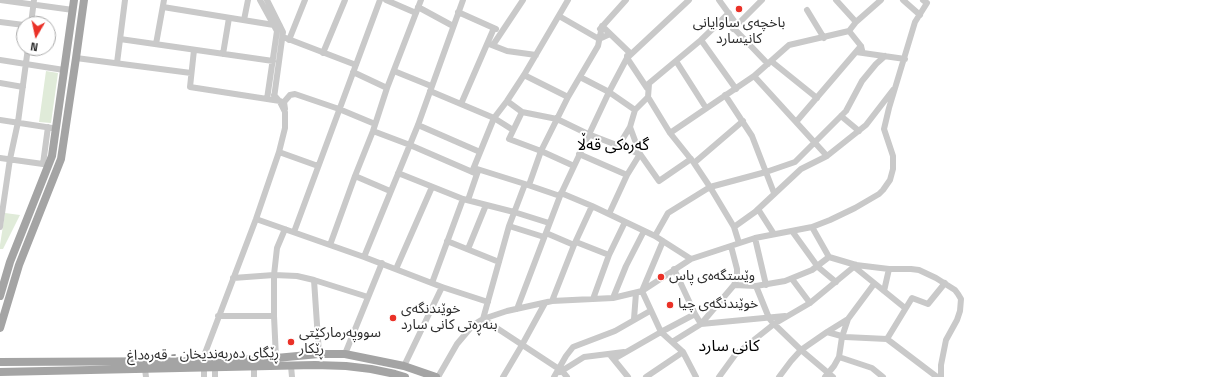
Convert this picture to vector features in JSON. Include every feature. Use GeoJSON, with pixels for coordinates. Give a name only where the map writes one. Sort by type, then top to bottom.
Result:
{"type":"FeatureCollection","features":[{"type":"Feature","properties":{"kind":"main road"},"geometry":{"type":"LineString","coordinates":[[0,296],[10,262],[52,156],[52,128],[64,70],[74,0]]}},
{"type":"Feature","properties":{"kind":"main road"},"geometry":{"type":"LineString","coordinates":[[0,328],[19,265],[61,159],[84,0]]}},
{"type":"Feature","properties":{"kind":"main road"},"geometry":{"type":"LineString","coordinates":[[72,13],[81,17]]}},
{"type":"Feature","properties":{"kind":"main road"},"geometry":{"type":"LineString","coordinates":[[0,362],[203,364],[346,354],[404,366],[437,377]]}},
{"type":"Feature","properties":{"kind":"main road"},"geometry":{"type":"LineString","coordinates":[[315,364],[317,355]]}},
{"type":"Feature","properties":{"kind":"main road","name":"ڕێگای دەربەندیخان - قەرەداغ"},"geometry":{"type":"LineString","coordinates":[[2,374],[146,373],[203,364],[215,367],[254,367],[315,364],[371,369],[405,377]]}},
{"type":"Feature","properties":{"kind":"street"},"geometry":{"type":"LineString","coordinates":[[0,0],[34,3],[72,13]]}},
{"type":"Feature","properties":{"kind":"street"},"geometry":{"type":"LineString","coordinates":[[117,63],[125,0]]}},
{"type":"Feature","properties":{"kind":"street"},"geometry":{"type":"LineString","coordinates":[[156,44],[164,0]]}},
{"type":"Feature","properties":{"kind":"street"},"geometry":{"type":"LineString","coordinates":[[244,20],[248,0]]}},
{"type":"Feature","properties":{"kind":"street"},"geometry":{"type":"LineString","coordinates":[[260,0],[283,32],[276,99],[285,112]]}},
{"type":"Feature","properties":{"kind":"street"},"geometry":{"type":"LineString","coordinates":[[204,377],[203,364],[218,316],[256,219],[279,152],[285,128],[285,112],[276,99],[272,61],[277,25],[266,0]]}},
{"type":"Feature","properties":{"kind":"street"},"geometry":{"type":"LineString","coordinates":[[289,40],[305,0]]}},
{"type":"Feature","properties":{"kind":"street"},"geometry":{"type":"LineString","coordinates":[[323,53],[345,0]]}},
{"type":"Feature","properties":{"kind":"street"},"geometry":{"type":"LineString","coordinates":[[294,232],[380,0]]}},
{"type":"Feature","properties":{"kind":"street"},"geometry":{"type":"LineString","coordinates":[[386,0],[417,10],[453,26]]}},
{"type":"Feature","properties":{"kind":"street"},"geometry":{"type":"LineString","coordinates":[[330,245],[373,131],[387,88],[422,0]]}},
{"type":"Feature","properties":{"kind":"street"},"geometry":{"type":"LineString","coordinates":[[364,257],[418,126],[463,0]]}},
{"type":"Feature","properties":{"kind":"street"},"geometry":{"type":"LineString","coordinates":[[461,104],[493,44],[523,0]]}},
{"type":"Feature","properties":{"kind":"street"},"geometry":{"type":"LineString","coordinates":[[432,283],[447,241],[465,199],[480,152],[494,118],[524,75],[568,0]]}},
{"type":"Feature","properties":{"kind":"street"},"geometry":{"type":"LineString","coordinates":[[483,319],[509,226],[541,151],[568,97],[598,46],[597,37],[602,26],[626,0]]}},
{"type":"Feature","properties":{"kind":"street"},"geometry":{"type":"LineString","coordinates":[[720,0],[735,27]]}},
{"type":"Feature","properties":{"kind":"street"},"geometry":{"type":"LineString","coordinates":[[735,27],[762,0]]}},
{"type":"Feature","properties":{"kind":"street"},"geometry":{"type":"LineString","coordinates":[[836,0],[856,22]]}},
{"type":"Feature","properties":{"kind":"street"},"geometry":{"type":"LineString","coordinates":[[670,133],[754,76],[789,45],[849,31],[856,22],[881,0]]}},
{"type":"Feature","properties":{"kind":"street"},"geometry":{"type":"LineString","coordinates":[[903,0],[920,15]]}},
{"type":"Feature","properties":{"kind":"street"},"geometry":{"type":"LineString","coordinates":[[437,377],[457,344],[472,325],[483,319],[552,301],[614,298],[639,292],[690,259],[755,238],[812,227],[830,220],[872,198],[883,190],[890,180],[894,169],[891,148],[884,129],[915,22],[927,3],[923,0]]}},
{"type":"Feature","properties":{"kind":"street"},"geometry":{"type":"LineString","coordinates":[[517,309],[560,195],[588,134],[628,54],[686,1]]}},
{"type":"Feature","properties":{"kind":"street"},"geometry":{"type":"LineString","coordinates":[[32,16],[34,3]]}},
{"type":"Feature","properties":{"kind":"street"},"geometry":{"type":"LineString","coordinates":[[163,8],[277,25]]}},
{"type":"Feature","properties":{"kind":"street"},"geometry":{"type":"LineString","coordinates":[[807,10],[824,38]]}},
{"type":"Feature","properties":{"kind":"street"},"geometry":{"type":"LineString","coordinates":[[458,12],[502,32]]}},
{"type":"Feature","properties":{"kind":"street"},"geometry":{"type":"LineString","coordinates":[[648,87],[729,14]]}},
{"type":"Feature","properties":{"kind":"street"},"geometry":{"type":"LineString","coordinates":[[559,16],[597,37],[610,34]]}},
{"type":"Feature","properties":{"kind":"street"},"geometry":{"type":"LineString","coordinates":[[223,54],[229,18]]}},
{"type":"Feature","properties":{"kind":"street"},"geometry":{"type":"LineString","coordinates":[[724,18],[735,27],[769,63],[817,98]]}},
{"type":"Feature","properties":{"kind":"street"},"geometry":{"type":"LineString","coordinates":[[0,22],[16,25]]}},
{"type":"Feature","properties":{"kind":"street"},"geometry":{"type":"LineString","coordinates":[[602,26],[628,54],[648,87],[648,97],[670,133],[710,187],[734,227],[739,243]]}},
{"type":"Feature","properties":{"kind":"street"},"geometry":{"type":"LineString","coordinates":[[493,44],[494,28]]}},
{"type":"Feature","properties":{"kind":"street"},"geometry":{"type":"LineString","coordinates":[[796,122],[859,53],[861,46],[849,31]]}},
{"type":"Feature","properties":{"kind":"street"},"geometry":{"type":"LineString","coordinates":[[282,37],[356,65]]}},
{"type":"Feature","properties":{"kind":"street"},"geometry":{"type":"LineString","coordinates":[[120,39],[272,61]]}},
{"type":"Feature","properties":{"kind":"street"},"geometry":{"type":"LineString","coordinates":[[701,40],[736,88]]}},
{"type":"Feature","properties":{"kind":"street"},"geometry":{"type":"LineString","coordinates":[[493,44],[507,51],[536,55]]}},
{"type":"Feature","properties":{"kind":"street"},"geometry":{"type":"LineString","coordinates":[[194,50],[190,87],[276,99],[295,94],[339,109],[375,124]]}},
{"type":"Feature","properties":{"kind":"street"},"geometry":{"type":"LineString","coordinates":[[859,53],[904,58]]}},
{"type":"Feature","properties":{"kind":"street"},"geometry":{"type":"LineString","coordinates":[[0,227],[3,196],[18,122],[27,56]]}},
{"type":"Feature","properties":{"kind":"street"},"geometry":{"type":"LineString","coordinates":[[655,236],[668,213],[710,187],[766,172],[795,162],[846,111],[862,81],[876,64],[885,56]]}},
{"type":"Feature","properties":{"kind":"street"},"geometry":{"type":"LineString","coordinates":[[76,58],[191,73]]}},
{"type":"Feature","properties":{"kind":"street"},"geometry":{"type":"LineString","coordinates":[[0,60],[64,70]]}},
{"type":"Feature","properties":{"kind":"street"},"geometry":{"type":"LineString","coordinates":[[676,61],[706,108]]}},
{"type":"Feature","properties":{"kind":"street"},"geometry":{"type":"LineString","coordinates":[[394,71],[461,104],[494,118],[513,130]]}},
{"type":"Feature","properties":{"kind":"street"},"geometry":{"type":"LineString","coordinates":[[354,72],[387,88]]}},
{"type":"Feature","properties":{"kind":"street"},"geometry":{"type":"LineString","coordinates":[[524,75],[568,97]]}},
{"type":"Feature","properties":{"kind":"street"},"geometry":{"type":"LineString","coordinates":[[754,76],[827,156]]}},
{"type":"Feature","properties":{"kind":"street"},"geometry":{"type":"LineString","coordinates":[[580,77],[609,92],[635,110]]}},
{"type":"Feature","properties":{"kind":"street"},"geometry":{"type":"LineString","coordinates":[[0,83],[23,87]]}},
{"type":"Feature","properties":{"kind":"street"},"geometry":{"type":"LineString","coordinates":[[734,227],[758,209],[801,169],[827,156],[866,125],[896,84]]}},
{"type":"Feature","properties":{"kind":"street"},"geometry":{"type":"LineString","coordinates":[[725,95],[752,136],[774,193]]}},
{"type":"Feature","properties":{"kind":"street"},"geometry":{"type":"LineString","coordinates":[[620,146],[630,127],[635,110],[648,97]]}},
{"type":"Feature","properties":{"kind":"street"},"geometry":{"type":"LineString","coordinates":[[507,100],[522,112],[557,119],[588,134],[640,154]]}},
{"type":"Feature","properties":{"kind":"street"},"geometry":{"type":"LineString","coordinates":[[522,112],[509,139],[574,166]]}},
{"type":"Feature","properties":{"kind":"street"},"geometry":{"type":"LineString","coordinates":[[841,116],[859,130]]}},
{"type":"Feature","properties":{"kind":"street"},"geometry":{"type":"LineString","coordinates":[[0,120],[52,128],[43,164],[0,158]]}},
{"type":"Feature","properties":{"kind":"street"},"geometry":{"type":"LineString","coordinates":[[630,127],[640,154],[659,181],[692,161],[743,121]]}},
{"type":"Feature","properties":{"kind":"street"},"geometry":{"type":"LineString","coordinates":[[418,126],[480,152]]}},
{"type":"Feature","properties":{"kind":"street"},"geometry":{"type":"LineString","coordinates":[[373,131],[475,170],[527,184],[592,206],[655,236],[690,259]]}},
{"type":"Feature","properties":{"kind":"street"},"geometry":{"type":"LineString","coordinates":[[279,152],[318,166]]}},
{"type":"Feature","properties":{"kind":"street"},"geometry":{"type":"LineString","coordinates":[[579,154],[627,175]]}},
{"type":"Feature","properties":{"kind":"street"},"geometry":{"type":"LineString","coordinates":[[609,214],[627,175],[640,154]]}},
{"type":"Feature","properties":{"kind":"street"},"geometry":{"type":"LineString","coordinates":[[795,162],[801,169]]}},
{"type":"Feature","properties":{"kind":"street"},"geometry":{"type":"LineString","coordinates":[[398,173],[465,199],[549,223]]}},
{"type":"Feature","properties":{"kind":"street"},"geometry":{"type":"LineString","coordinates":[[355,176],[390,191]]}},
{"type":"Feature","properties":{"kind":"street"},"geometry":{"type":"LineString","coordinates":[[396,269],[432,187]]}},
{"type":"Feature","properties":{"kind":"street"},"geometry":{"type":"LineString","coordinates":[[468,249],[486,205]]}},
{"type":"Feature","properties":{"kind":"street"},"geometry":{"type":"LineString","coordinates":[[552,301],[575,243],[592,206]]}},
{"type":"Feature","properties":{"kind":"street"},"geometry":{"type":"LineString","coordinates":[[758,209],[774,234]]}},
{"type":"Feature","properties":{"kind":"street"},"geometry":{"type":"LineString","coordinates":[[256,219],[382,263],[442,287],[488,302]]}},
{"type":"Feature","properties":{"kind":"street"},"geometry":{"type":"LineString","coordinates":[[593,299],[609,256],[625,222]]}},
{"type":"Feature","properties":{"kind":"street"},"geometry":{"type":"LineString","coordinates":[[509,226],[575,243],[609,256]]}},
{"type":"Feature","properties":{"kind":"street"},"geometry":{"type":"LineString","coordinates":[[812,227],[829,257],[853,266],[889,269],[911,268],[919,270],[945,283],[958,294],[961,299],[960,312],[946,340],[941,365],[941,377]]}},
{"type":"Feature","properties":{"kind":"street"},"geometry":{"type":"LineString","coordinates":[[276,358],[274,275],[276,248],[285,229]]}},
{"type":"Feature","properties":{"kind":"street"},"geometry":{"type":"LineString","coordinates":[[614,298],[626,266],[644,231]]}},
{"type":"Feature","properties":{"kind":"street"},"geometry":{"type":"LineString","coordinates":[[792,231],[818,267],[836,282]]}},
{"type":"Feature","properties":{"kind":"street"},"geometry":{"type":"LineString","coordinates":[[755,238],[766,285]]}},
{"type":"Feature","properties":{"kind":"street"},"geometry":{"type":"LineString","coordinates":[[447,241],[499,262]]}},
{"type":"Feature","properties":{"kind":"street"},"geometry":{"type":"LineString","coordinates":[[634,319],[639,292],[663,241]]}},
{"type":"Feature","properties":{"kind":"street"},"geometry":{"type":"LineString","coordinates":[[672,342],[701,324],[734,285],[737,278],[737,269],[731,246]]}},
{"type":"Feature","properties":{"kind":"street"},"geometry":{"type":"LineString","coordinates":[[734,285],[766,285],[792,279],[818,267],[829,257]]}},
{"type":"Feature","properties":{"kind":"street"},"geometry":{"type":"LineString","coordinates":[[346,354],[382,263]]}},
{"type":"Feature","properties":{"kind":"street"},"geometry":{"type":"LineString","coordinates":[[719,377],[735,355],[774,324],[810,303],[853,266]]}},
{"type":"Feature","properties":{"kind":"street"},"geometry":{"type":"LineString","coordinates":[[853,266],[905,308]]}},
{"type":"Feature","properties":{"kind":"street"},"geometry":{"type":"LineString","coordinates":[[674,269],[701,324]]}},
{"type":"Feature","properties":{"kind":"street"},"geometry":{"type":"LineString","coordinates":[[884,291],[889,269]]}},
{"type":"Feature","properties":{"kind":"street"},"geometry":{"type":"LineString","coordinates":[[233,278],[274,275],[296,276],[368,297]]}},
{"type":"Feature","properties":{"kind":"street"},"geometry":{"type":"LineString","coordinates":[[792,279],[810,303]]}},
{"type":"Feature","properties":{"kind":"street"},"geometry":{"type":"LineString","coordinates":[[314,280],[317,355]]}},
{"type":"Feature","properties":{"kind":"street"},"geometry":{"type":"LineString","coordinates":[[887,339],[912,298],[928,304],[945,283]]}},
{"type":"Feature","properties":{"kind":"street"},"geometry":{"type":"LineString","coordinates":[[756,286],[769,318],[829,376],[839,357],[842,337],[848,319],[874,284]]}},
{"type":"Feature","properties":{"kind":"street"},"geometry":{"type":"LineString","coordinates":[[404,366],[442,287]]}},
{"type":"Feature","properties":{"kind":"street"},"geometry":{"type":"LineString","coordinates":[[639,292],[661,332],[683,352],[696,377]]}},
{"type":"Feature","properties":{"kind":"street"},"geometry":{"type":"LineString","coordinates":[[503,377],[545,303]]}},
{"type":"Feature","properties":{"kind":"street"},"geometry":{"type":"LineString","coordinates":[[560,370],[568,353],[576,346],[615,331],[650,311]]}},
{"type":"Feature","properties":{"kind":"street"},"geometry":{"type":"LineString","coordinates":[[614,360],[695,314]]}},
{"type":"Feature","properties":{"kind":"street"},"geometry":{"type":"LineString","coordinates":[[218,316],[274,316]]}},
{"type":"Feature","properties":{"kind":"street"},"geometry":{"type":"LineString","coordinates":[[701,324],[788,316]]}},
{"type":"Feature","properties":{"kind":"street"},"geometry":{"type":"LineString","coordinates":[[483,319],[560,370],[567,377]]}},
{"type":"Feature","properties":{"kind":"street"},"geometry":{"type":"LineString","coordinates":[[780,377],[801,350],[848,319]]}},
{"type":"Feature","properties":{"kind":"street"},"geometry":{"type":"LineString","coordinates":[[827,332],[842,337],[887,339],[937,377]]}},
{"type":"Feature","properties":{"kind":"street"},"geometry":{"type":"LineString","coordinates":[[554,376],[560,370],[582,358],[628,352]]}},
{"type":"Feature","properties":{"kind":"street"},"geometry":{"type":"LineString","coordinates":[[646,377],[683,352]]}},
{"type":"Feature","properties":{"kind":"street"},"geometry":{"type":"LineString","coordinates":[[609,354],[628,377]]}},
{"type":"Feature","properties":{"kind":"street"},"geometry":{"type":"LineString","coordinates":[[839,357],[872,368],[883,377]]}},
{"type":"Feature","properties":{"kind":"street"},"geometry":{"type":"LineString","coordinates":[[291,366],[292,377]]}},
{"type":"Feature","properties":{"kind":"street"},"geometry":{"type":"LineString","coordinates":[[215,367],[215,377]]}},
{"type":"Feature","properties":{"kind":"street"},"geometry":{"type":"LineString","coordinates":[[254,367],[254,377]]}},
{"type":"Feature","properties":{"kind":"green space"},"geometry":{"type":"Polygon","coordinates":[[[46,71],[58,73],[51,123],[39,122],[46,71]]]}},
{"type":"Feature","properties":{"kind":"green space"},"geometry":{"type":"Polygon","coordinates":[[[5,213],[20,215],[3,249],[0,249],[0,245],[5,213]]]}},
{"type":"Feature","properties":{"kind":"place","name":"باخچەی ساوایانی کانیسارد"},"geometry":{"type":"Point","coordinates":[739,9]}},
{"type":"Feature","properties":{"kind":"place","name":"وێستگەەی پاس"},"geometry":{"type":"Point","coordinates":[661,277]}},
{"type":"Feature","properties":{"kind":"place","name":"خوێندنگەی چیا"},"geometry":{"type":"Point","coordinates":[670,305]}},
{"type":"Feature","properties":{"kind":"place","name":"خوێندنگەی بنەڕەتی کانی سارد"},"geometry":{"type":"Point","coordinates":[393,318]}},
{"type":"Feature","properties":{"kind":"place","name":"سووپەرمارکێتی ڕێکار"},"geometry":{"type":"Point","coordinates":[291,342]}},
{"type":"Feature","properties":{"kind":"district","name":"گەرەکی قەڵا"},"geometry":{"type":"Point","coordinates":[613,146]}},
{"type":"Feature","properties":{"kind":"district","name":"کانی سارد"},"geometry":{"type":"Point","coordinates":[729,347]}}]}
